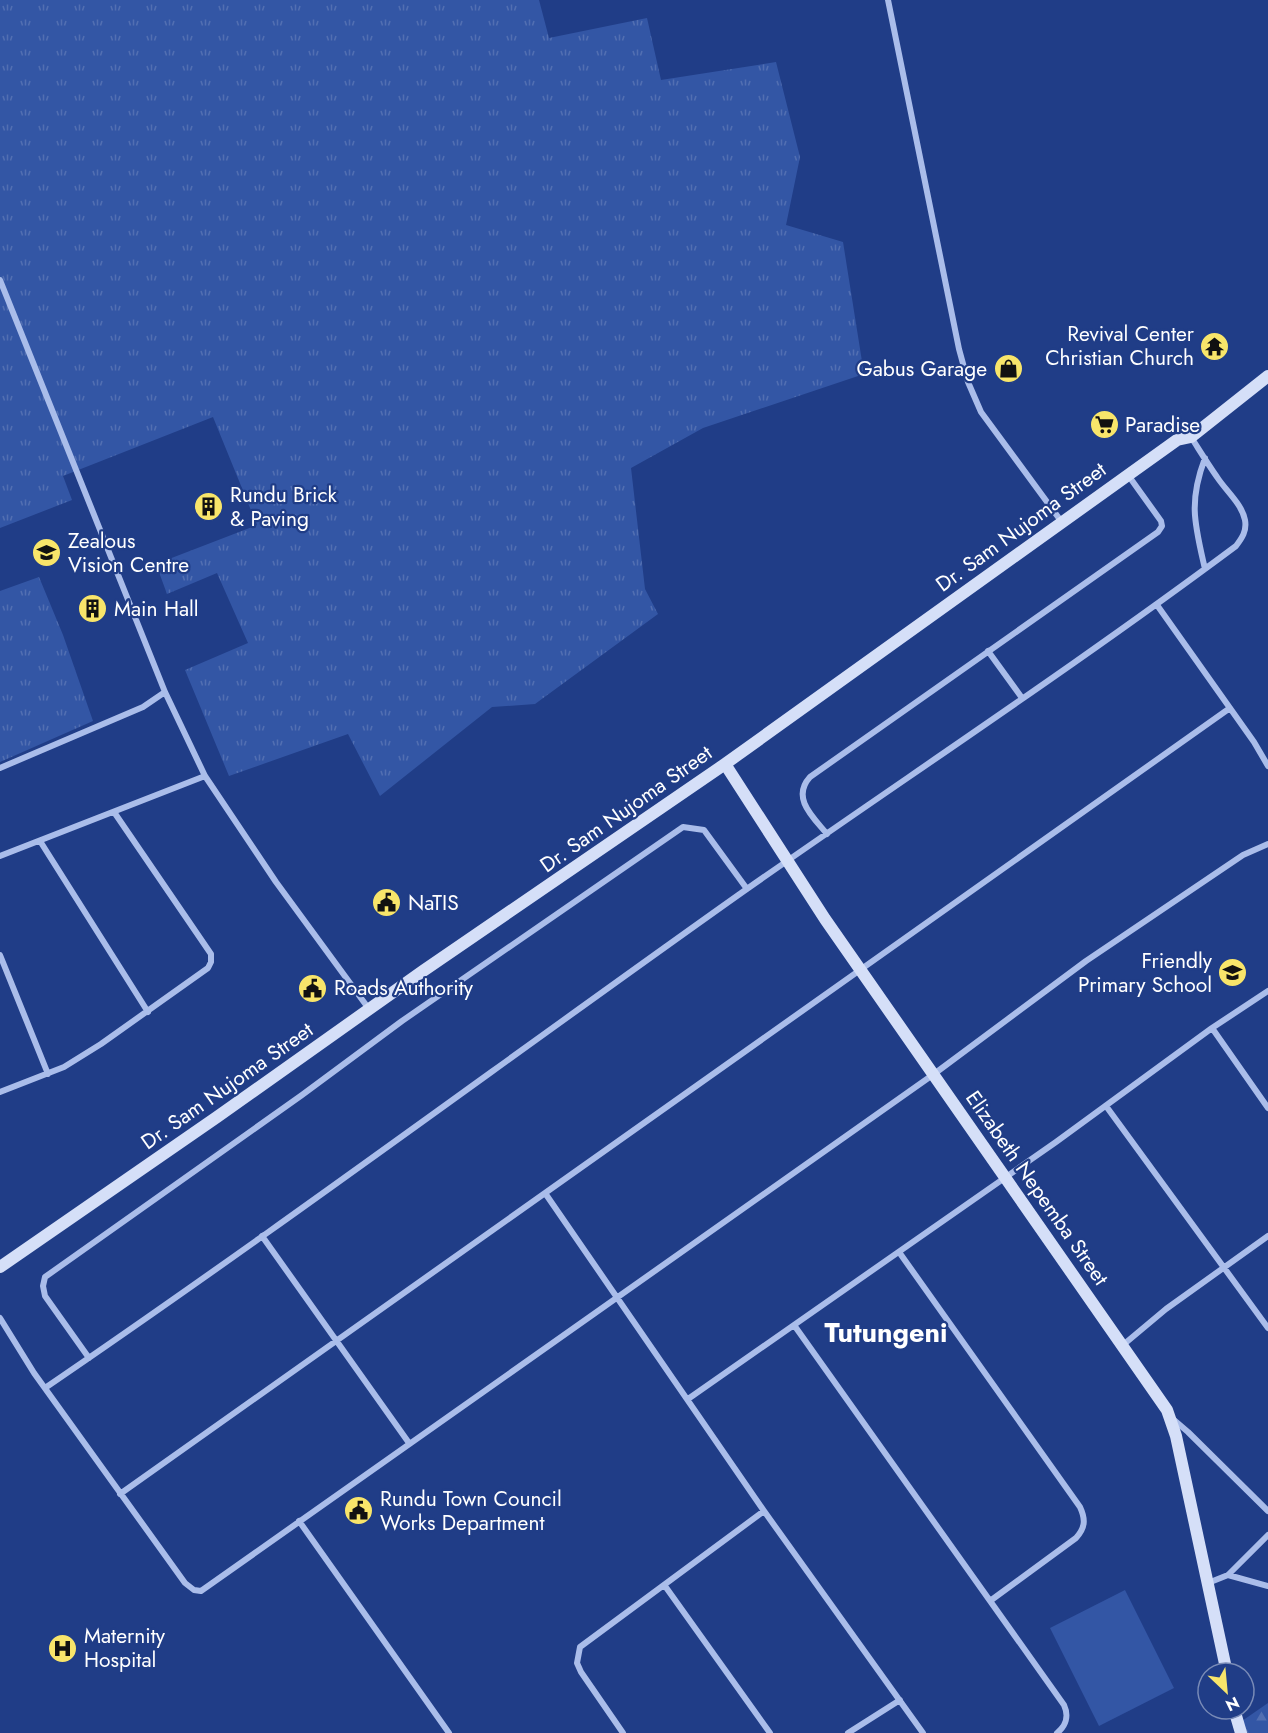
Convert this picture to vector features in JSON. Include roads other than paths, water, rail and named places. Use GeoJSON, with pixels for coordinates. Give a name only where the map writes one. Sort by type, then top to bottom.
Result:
{"type":"FeatureCollection","features":[{"type":"Feature","properties":{"kind":"street"},"geometry":{"type":"LineString","coordinates":[[888,0],[958,349],[968,382],[981,412],[1061,521]]}},
{"type":"Feature","properties":{"kind":"street"},"geometry":{"type":"LineString","coordinates":[[0,280],[165,692],[205,776],[276,882],[369,1009]]}},
{"type":"Feature","properties":{"kind":"street","name":"Dr. Sam Nujoma Street"},"geometry":{"type":"LineString","coordinates":[[0,1267],[725,764],[1128,474],[1177,440],[1191,437],[1268,376]]}},
{"type":"Feature","properties":{"kind":"street"},"geometry":{"type":"LineString","coordinates":[[45,1388],[262,1236],[747,889],[1156,605],[1236,546],[1246,528],[1241,509],[1191,437]]}},
{"type":"Feature","properties":{"kind":"street"},"geometry":{"type":"LineString","coordinates":[[1205,458],[1199,473],[1194,511],[1194,524],[1205,569]]}},
{"type":"Feature","properties":{"kind":"street"},"geometry":{"type":"LineString","coordinates":[[827,834],[802,796],[804,784],[810,777],[1158,532],[1162,526],[1161,521],[1128,474]]}},
{"type":"Feature","properties":{"kind":"street"},"geometry":{"type":"LineString","coordinates":[[1156,605],[1254,742],[1268,766]]}},
{"type":"Feature","properties":{"kind":"street"},"geometry":{"type":"LineString","coordinates":[[988,651],[1022,698]]}},
{"type":"Feature","properties":{"kind":"street"},"geometry":{"type":"LineString","coordinates":[[0,768],[143,707],[165,692]]}},
{"type":"Feature","properties":{"kind":"street"},"geometry":{"type":"LineString","coordinates":[[120,1494],[1230,708]]}},
{"type":"Feature","properties":{"kind":"street","name":"Elizabeth Nepemba Street"},"geometry":{"type":"LineString","coordinates":[[725,764],[861,970],[1160,1398],[1176,1436],[1224,1661]]}},
{"type":"Feature","properties":{"kind":"street"},"geometry":{"type":"LineString","coordinates":[[0,856],[205,776]]}},
{"type":"Feature","properties":{"kind":"street"},"geometry":{"type":"LineString","coordinates":[[0,1092],[48,1074],[101,1044],[208,968],[211,962],[211,954],[114,812]]}},
{"type":"Feature","properties":{"kind":"street"},"geometry":{"type":"LineString","coordinates":[[89,1358],[45,1296],[43,1286],[45,1277],[303,1095],[402,1021],[683,827],[704,830],[747,889]]}},
{"type":"Feature","properties":{"kind":"street"},"geometry":{"type":"LineString","coordinates":[[40,841],[148,1012]]}},
{"type":"Feature","properties":{"kind":"street"},"geometry":{"type":"LineString","coordinates":[[0,1318],[45,1388],[188,1587],[201,1591],[934,1074],[1086,961],[1243,855],[1268,844]]}},
{"type":"Feature","properties":{"kind":"street"},"geometry":{"type":"LineString","coordinates":[[0,955],[48,1074]]}},
{"type":"Feature","properties":{"kind":"street"},"geometry":{"type":"LineString","coordinates":[[688,1399],[1106,1106],[1212,1028],[1268,991]]}},
{"type":"Feature","properties":{"kind":"street"},"geometry":{"type":"LineString","coordinates":[[1212,1028],[1268,1108]]}},
{"type":"Feature","properties":{"kind":"street"},"geometry":{"type":"LineString","coordinates":[[1106,1106],[1268,1328]]}},
{"type":"Feature","properties":{"kind":"street"},"geometry":{"type":"LineString","coordinates":[[545,1193],[618,1295],[764,1511],[923,1733]]}},
{"type":"Feature","properties":{"kind":"street"},"geometry":{"type":"LineString","coordinates":[[262,1236],[409,1443]]}},
{"type":"Feature","properties":{"kind":"street"},"geometry":{"type":"LineString","coordinates":[[1123,1345],[1167,1309],[1268,1236]]}},
{"type":"Feature","properties":{"kind":"street"},"geometry":{"type":"LineString","coordinates":[[899,1252],[1080,1507],[1084,1516],[1085,1525],[1076,1538],[990,1601]]}},
{"type":"Feature","properties":{"kind":"street"},"geometry":{"type":"LineString","coordinates":[[794,1325],[1064,1705],[1067,1718],[1065,1725],[1057,1733]]}},
{"type":"Feature","properties":{"kind":"street"},"geometry":{"type":"LineString","coordinates":[[1170,1418],[1188,1432],[1268,1511]]}},
{"type":"Feature","properties":{"kind":"street"},"geometry":{"type":"LineString","coordinates":[[623,1733],[581,1672],[577,1663],[580,1647],[764,1511]]}},
{"type":"Feature","properties":{"kind":"street"},"geometry":{"type":"LineString","coordinates":[[299,1521],[449,1733]]}},
{"type":"Feature","properties":{"kind":"street"},"geometry":{"type":"LineString","coordinates":[[1208,1583],[1228,1575],[1268,1535]]}},
{"type":"Feature","properties":{"kind":"street"},"geometry":{"type":"LineString","coordinates":[[1228,1575],[1268,1586]]}},
{"type":"Feature","properties":{"kind":"street"},"geometry":{"type":"LineString","coordinates":[[665,1586],[770,1733]]}},
{"type":"Feature","properties":{"kind":"street"},"geometry":{"type":"LineString","coordinates":[[848,1733],[900,1700]]}},
{"type":"Feature","properties":{"kind":"place","name":"Revival Center Christian Church"},"geometry":{"type":"Point","coordinates":[1215,346]}},
{"type":"Feature","properties":{"kind":"place","name":"Gabus Garage"},"geometry":{"type":"Point","coordinates":[1008,369]}},
{"type":"Feature","properties":{"kind":"place","name":"Paradise"},"geometry":{"type":"Point","coordinates":[1104,425]}},
{"type":"Feature","properties":{"kind":"place","name":"Rundu Brick & Paving"},"geometry":{"type":"Point","coordinates":[209,507]}},
{"type":"Feature","properties":{"kind":"place","name":"Zealous Vision Centre"},"geometry":{"type":"Point","coordinates":[47,553]}},
{"type":"Feature","properties":{"kind":"place","name":"Main Hall"},"geometry":{"type":"Point","coordinates":[93,609]}},
{"type":"Feature","properties":{"kind":"place","name":"NaTIS"},"geometry":{"type":"Point","coordinates":[387,903]}},
{"type":"Feature","properties":{"kind":"place","name":"Friendly Primary School"},"geometry":{"type":"Point","coordinates":[1233,973]}},
{"type":"Feature","properties":{"kind":"place","name":"Roads Authority"},"geometry":{"type":"Point","coordinates":[313,988]}},
{"type":"Feature","properties":{"kind":"place","name":"Rundu Town Council Works Department"},"geometry":{"type":"Point","coordinates":[359,1511]}},
{"type":"Feature","properties":{"kind":"place","name":"Maternity Hospital"},"geometry":{"type":"Point","coordinates":[63,1648]}},
{"type":"Feature","properties":{"kind":"district","name":"Tutungeni"},"geometry":{"type":"Point","coordinates":[886,1333]}}]}
